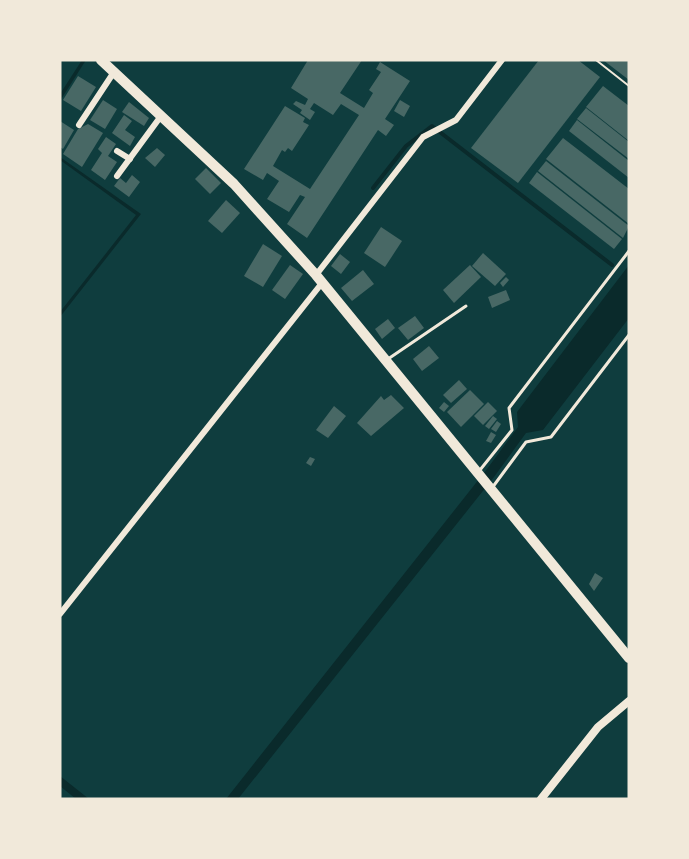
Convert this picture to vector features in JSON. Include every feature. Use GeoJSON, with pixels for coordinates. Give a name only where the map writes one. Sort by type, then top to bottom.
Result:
{"type":"FeatureCollection","features":[{"type":"Feature","properties":{"kind":"main road"},"geometry":{"type":"LineString","coordinates":[[101,60],[234,184],[319,279],[629,658]]}},
{"type":"Feature","properties":{"kind":"street"},"geometry":{"type":"LineString","coordinates":[[60,614],[319,279],[423,137],[456,120],[502,60]]}},
{"type":"Feature","properties":{"kind":"street"},"geometry":{"type":"LineString","coordinates":[[79,125],[114,72]]}},
{"type":"Feature","properties":{"kind":"street"},"geometry":{"type":"LineString","coordinates":[[117,176],[161,116]]}},
{"type":"Feature","properties":{"kind":"street"},"geometry":{"type":"LineString","coordinates":[[117,151],[130,159]]}},
{"type":"Feature","properties":{"kind":"street"},"geometry":{"type":"LineString","coordinates":[[540,799],[598,727],[629,701]]}},
{"type":"Feature","properties":{"kind":"lane"},"geometry":{"type":"LineString","coordinates":[[477,473],[512,430],[508,408],[629,251]]}},
{"type":"Feature","properties":{"kind":"lane"},"geometry":{"type":"LineString","coordinates":[[386,361],[466,306]]}},
{"type":"Feature","properties":{"kind":"lane"},"geometry":{"type":"LineString","coordinates":[[491,490],[526,442],[551,437],[629,335]]}},
{"type":"Feature","properties":{"kind":"path"},"geometry":{"type":"LineString","coordinates":[[596,60],[629,86]]}},
{"type":"Feature","properties":{"kind":"water"},"geometry":{"type":"Polygon","coordinates":[[[82,60],[86,60],[60,101],[60,94],[82,60]]]}},
{"type":"Feature","properties":{"kind":"water"},"geometry":{"type":"Polygon","coordinates":[[[60,157],[141,214],[60,317],[60,312],[136,215],[60,160],[60,157]]]}},
{"type":"Feature","properties":{"kind":"water"},"geometry":{"type":"Polygon","coordinates":[[[629,265],[629,318],[543,430],[526,433],[494,477],[238,799],[226,799],[487,469],[518,427],[517,412],[629,265]]]}},
{"type":"Feature","properties":{"kind":"water"},"geometry":{"type":"Polygon","coordinates":[[[60,776],[89,799],[76,799],[60,786],[60,776]]]}},
{"type":"Feature","properties":{"kind":"building"},"geometry":{"type":"Polygon","coordinates":[[[308,60],[362,60],[340,93],[364,108],[373,93],[369,90],[381,72],[376,69],[380,62],[410,81],[385,119],[394,125],[386,136],[378,130],[307,238],[287,224],[305,197],[300,195],[289,212],[267,199],[279,181],[267,173],[263,180],[244,169],[285,106],[305,118],[303,122],[309,125],[292,151],[288,148],[285,152],[282,150],[273,166],[310,189],[359,115],[341,104],[333,115],[314,103],[310,109],[315,112],[310,120],[300,113],[302,110],[293,104],[296,101],[305,105],[308,99],[291,88],[308,60]]]}},
{"type":"Feature","properties":{"kind":"building"},"geometry":{"type":"Polygon","coordinates":[[[539,60],[578,60],[600,77],[518,183],[471,148],[539,60]]]}},
{"type":"Feature","properties":{"kind":"building"},"geometry":{"type":"Polygon","coordinates":[[[603,60],[629,60],[629,80],[603,60]]]}},
{"type":"Feature","properties":{"kind":"building"},"geometry":{"type":"Polygon","coordinates":[[[78,76],[96,87],[81,111],[63,100],[78,76]]]}},
{"type":"Feature","properties":{"kind":"building"},"geometry":{"type":"Polygon","coordinates":[[[603,86],[629,106],[629,141],[586,107],[603,86]]]}},
{"type":"Feature","properties":{"kind":"building"},"geometry":{"type":"Polygon","coordinates":[[[103,100],[117,109],[105,129],[90,120],[103,100]]]}},
{"type":"Feature","properties":{"kind":"building"},"geometry":{"type":"Polygon","coordinates":[[[400,100],[410,106],[404,117],[394,111],[400,100]]]}},
{"type":"Feature","properties":{"kind":"building"},"geometry":{"type":"Polygon","coordinates":[[[129,102],[149,118],[144,126],[122,112],[129,102]]]}},
{"type":"Feature","properties":{"kind":"building"},"geometry":{"type":"Polygon","coordinates":[[[586,108],[629,142],[629,159],[577,119],[586,108]]]}},
{"type":"Feature","properties":{"kind":"building"},"geometry":{"type":"Polygon","coordinates":[[[124,115],[132,121],[125,130],[135,137],[130,146],[112,133],[124,115]]]}},
{"type":"Feature","properties":{"kind":"building"},"geometry":{"type":"Polygon","coordinates":[[[577,120],[629,161],[629,178],[569,131],[577,120]]]}},
{"type":"Feature","properties":{"kind":"building"},"geometry":{"type":"Polygon","coordinates":[[[60,121],[74,130],[63,149],[60,147],[60,121]]]}},
{"type":"Feature","properties":{"kind":"building"},"geometry":{"type":"Polygon","coordinates":[[[88,124],[103,133],[82,167],[63,154],[78,129],[88,124]]]}},
{"type":"Feature","properties":{"kind":"building"},"geometry":{"type":"Polygon","coordinates":[[[106,137],[116,144],[108,156],[117,162],[105,180],[91,170],[102,153],[98,149],[106,137]]]}},
{"type":"Feature","properties":{"kind":"building"},"geometry":{"type":"Polygon","coordinates":[[[563,138],[629,189],[629,224],[546,159],[563,138]]]}},
{"type":"Feature","properties":{"kind":"building"},"geometry":{"type":"Polygon","coordinates":[[[157,148],[165,155],[155,167],[145,158],[157,148]]]}},
{"type":"Feature","properties":{"kind":"building"},"geometry":{"type":"Polygon","coordinates":[[[546,161],[629,226],[623,238],[538,171],[546,161]]]}},
{"type":"Feature","properties":{"kind":"building"},"geometry":{"type":"Polygon","coordinates":[[[206,168],[221,183],[210,194],[195,179],[206,168]]]}},
{"type":"Feature","properties":{"kind":"building"},"geometry":{"type":"Polygon","coordinates":[[[537,172],[622,239],[614,249],[529,183],[537,172]]]}},
{"type":"Feature","properties":{"kind":"building"},"geometry":{"type":"Polygon","coordinates":[[[132,175],[140,182],[129,197],[114,186],[120,178],[126,183],[132,175]]]}},
{"type":"Feature","properties":{"kind":"building"},"geometry":{"type":"Polygon","coordinates":[[[226,200],[240,213],[222,233],[208,221],[226,200]]]}},
{"type":"Feature","properties":{"kind":"building"},"geometry":{"type":"Polygon","coordinates":[[[381,227],[402,241],[385,267],[364,253],[381,227]]]}},
{"type":"Feature","properties":{"kind":"building"},"geometry":{"type":"Polygon","coordinates":[[[263,244],[282,256],[263,287],[244,276],[263,244]]]}},
{"type":"Feature","properties":{"kind":"building"},"geometry":{"type":"Polygon","coordinates":[[[483,253],[506,274],[495,286],[472,266],[483,253]]]}},
{"type":"Feature","properties":{"kind":"building"},"geometry":{"type":"Polygon","coordinates":[[[340,254],[350,262],[341,274],[331,266],[340,254]]]}},
{"type":"Feature","properties":{"kind":"building"},"geometry":{"type":"Polygon","coordinates":[[[290,265],[303,274],[285,299],[272,290],[290,265]]]}},
{"type":"Feature","properties":{"kind":"building"},"geometry":{"type":"Polygon","coordinates":[[[470,265],[481,277],[454,303],[443,290],[470,265]]]}},
{"type":"Feature","properties":{"kind":"building"},"geometry":{"type":"Polygon","coordinates":[[[363,270],[374,284],[352,301],[341,288],[363,270]]]}},
{"type":"Feature","properties":{"kind":"building"},"geometry":{"type":"Polygon","coordinates":[[[506,277],[509,280],[503,287],[500,283],[506,277]]]}},
{"type":"Feature","properties":{"kind":"building"},"geometry":{"type":"Polygon","coordinates":[[[506,290],[510,300],[492,308],[488,297],[506,290]]]}},
{"type":"Feature","properties":{"kind":"building"},"geometry":{"type":"Polygon","coordinates":[[[415,316],[424,328],[408,340],[398,328],[415,316]]]}},
{"type":"Feature","properties":{"kind":"building"},"geometry":{"type":"Polygon","coordinates":[[[388,319],[395,328],[382,339],[375,329],[388,319]]]}},
{"type":"Feature","properties":{"kind":"building"},"geometry":{"type":"Polygon","coordinates":[[[429,346],[439,358],[422,371],[413,359],[429,346]]]}},
{"type":"Feature","properties":{"kind":"building"},"geometry":{"type":"Polygon","coordinates":[[[459,380],[467,389],[451,403],[443,395],[459,380]]]}},
{"type":"Feature","properties":{"kind":"building"},"geometry":{"type":"Polygon","coordinates":[[[470,390],[484,404],[461,427],[447,412],[470,390]]]}},
{"type":"Feature","properties":{"kind":"building"},"geometry":{"type":"Polygon","coordinates":[[[391,395],[404,408],[371,436],[357,423],[381,396],[384,400],[391,395]]]}},
{"type":"Feature","properties":{"kind":"building"},"geometry":{"type":"Polygon","coordinates":[[[444,402],[449,406],[444,412],[439,408],[444,402]]]}},
{"type":"Feature","properties":{"kind":"building"},"geometry":{"type":"Polygon","coordinates":[[[488,402],[497,411],[483,425],[474,416],[488,402]]]}},
{"type":"Feature","properties":{"kind":"building"},"geometry":{"type":"Polygon","coordinates":[[[334,406],[346,416],[328,438],[316,430],[334,406]]]}},
{"type":"Feature","properties":{"kind":"building"},"geometry":{"type":"Polygon","coordinates":[[[493,416],[497,419],[489,429],[485,426],[493,416]]]}},
{"type":"Feature","properties":{"kind":"building"},"geometry":{"type":"Polygon","coordinates":[[[497,421],[501,424],[496,432],[491,429],[497,421]]]}},
{"type":"Feature","properties":{"kind":"building"},"geometry":{"type":"Polygon","coordinates":[[[491,432],[496,435],[491,443],[486,441],[491,432]]]}},
{"type":"Feature","properties":{"kind":"building"},"geometry":{"type":"Polygon","coordinates":[[[310,457],[315,459],[311,466],[306,463],[310,457]]]}},
{"type":"Feature","properties":{"kind":"building"},"geometry":{"type":"Polygon","coordinates":[[[595,573],[603,578],[594,591],[589,584],[595,573]]]}},
{"type":"Feature","properties":{"kind":"waterway"},"geometry":{"type":"LineString","coordinates":[[373,188],[406,146],[432,126],[612,265]]}}]}
